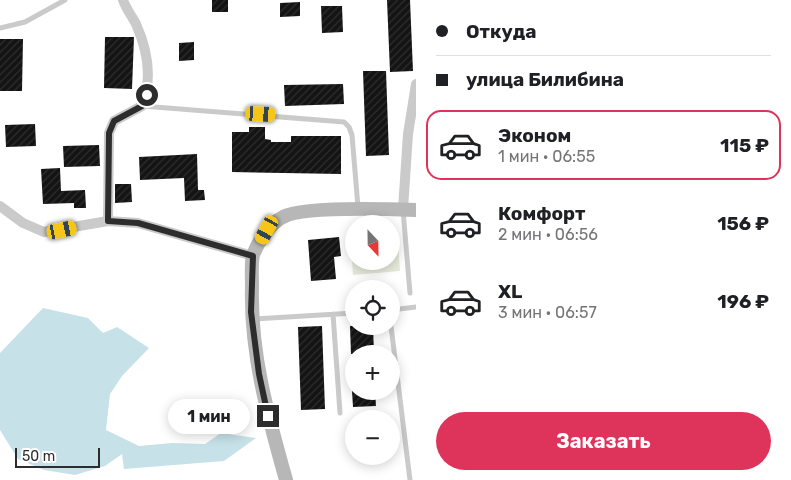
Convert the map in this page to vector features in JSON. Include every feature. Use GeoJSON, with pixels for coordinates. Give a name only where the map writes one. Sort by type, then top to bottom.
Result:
{"type":"FeatureCollection","features":[{"type":"Feature","properties":{"kind":"main road"},"geometry":{"type":"LineString","coordinates":[[286,480],[268,416],[259,374],[252,320],[253,256],[267,230],[283,217],[306,211],[410,209]]}},
{"type":"Feature","properties":{"kind":"street"},"geometry":{"type":"LineString","coordinates":[[108,221],[109,133],[114,121],[142,106],[147,95],[149,63],[144,44],[123,0]]}},
{"type":"Feature","properties":{"kind":"street"},"geometry":{"type":"LineString","coordinates":[[410,209],[408,134],[416,84]]}},
{"type":"Feature","properties":{"kind":"street"},"geometry":{"type":"LineString","coordinates":[[0,206],[23,223],[44,232],[108,221],[138,223],[253,256]]}},
{"type":"Feature","properties":{"kind":"lane"},"geometry":{"type":"LineString","coordinates":[[0,28],[25,22],[65,0]]}},
{"type":"Feature","properties":{"kind":"lane"},"geometry":{"type":"LineString","coordinates":[[142,106],[344,122],[349,127],[352,135],[358,210]]}},
{"type":"Feature","properties":{"kind":"lane"},"geometry":{"type":"LineString","coordinates":[[410,209],[410,293]]}},
{"type":"Feature","properties":{"kind":"lane"},"geometry":{"type":"LineString","coordinates":[[400,309],[416,307]]}},
{"type":"Feature","properties":{"kind":"lane"},"geometry":{"type":"LineString","coordinates":[[252,320],[345,313]]}},
{"type":"Feature","properties":{"kind":"lane"},"geometry":{"type":"LineString","coordinates":[[333,314],[340,413]]}},
{"type":"Feature","properties":{"kind":"lane"},"geometry":{"type":"LineString","coordinates":[[392,335],[410,480]]}},
{"type":"Feature","properties":{"kind":"green space"},"geometry":{"type":"Polygon","coordinates":[[[353,270],[400,270],[400,271],[353,275],[353,270]]]}},
{"type":"Feature","properties":{"kind":"water"},"geometry":{"type":"Polygon","coordinates":[[[43,308],[88,318],[103,333],[117,327],[149,348],[122,376],[110,394],[106,430],[139,446],[172,443],[205,444],[221,433],[256,438],[224,461],[124,469],[122,454],[105,466],[75,475],[44,470],[18,459],[0,430],[0,353],[43,308]]]}},
{"type":"Feature","properties":{"kind":"building"},"geometry":{"type":"Polygon","coordinates":[[[212,0],[228,0],[228,12],[212,12],[212,0]]]}},
{"type":"Feature","properties":{"kind":"building"},"geometry":{"type":"Polygon","coordinates":[[[387,0],[410,0],[413,71],[390,72],[387,0]]]}},
{"type":"Feature","properties":{"kind":"building"},"geometry":{"type":"Polygon","coordinates":[[[300,2],[300,16],[280,17],[280,3],[300,2]]]}},
{"type":"Feature","properties":{"kind":"building"},"geometry":{"type":"Polygon","coordinates":[[[321,6],[342,6],[343,32],[322,33],[321,6]]]}},
{"type":"Feature","properties":{"kind":"building"},"geometry":{"type":"Polygon","coordinates":[[[105,37],[134,37],[132,89],[104,88],[105,37]]]}},
{"type":"Feature","properties":{"kind":"building"},"geometry":{"type":"Polygon","coordinates":[[[0,39],[23,39],[22,91],[0,91],[0,39]]]}},
{"type":"Feature","properties":{"kind":"building"},"geometry":{"type":"Polygon","coordinates":[[[194,42],[194,60],[179,61],[179,43],[194,42]]]}},
{"type":"Feature","properties":{"kind":"building"},"geometry":{"type":"Polygon","coordinates":[[[363,71],[386,71],[389,155],[366,156],[363,71]]]}},
{"type":"Feature","properties":{"kind":"building"},"geometry":{"type":"Polygon","coordinates":[[[343,84],[344,104],[285,106],[284,85],[343,84]]]}},
{"type":"Feature","properties":{"kind":"building"},"geometry":{"type":"Polygon","coordinates":[[[35,124],[36,146],[6,147],[5,125],[35,124]]]}},
{"type":"Feature","properties":{"kind":"building"},"geometry":{"type":"Polygon","coordinates":[[[249,127],[265,127],[265,139],[271,140],[271,142],[291,142],[291,136],[341,136],[341,174],[232,172],[232,132],[249,132],[249,127]]]}},
{"type":"Feature","properties":{"kind":"building"},"geometry":{"type":"Polygon","coordinates":[[[99,145],[100,166],[64,167],[63,146],[99,145]]]}},
{"type":"Feature","properties":{"kind":"building"},"geometry":{"type":"Polygon","coordinates":[[[197,154],[198,190],[204,190],[205,200],[185,201],[184,178],[140,180],[139,157],[197,154]]]}},
{"type":"Feature","properties":{"kind":"building"},"geometry":{"type":"Polygon","coordinates":[[[60,168],[61,191],[85,190],[86,208],[74,208],[74,203],[43,204],[41,169],[60,168]]]}},
{"type":"Feature","properties":{"kind":"building"},"geometry":{"type":"Polygon","coordinates":[[[115,184],[131,184],[132,202],[115,203],[115,184]]]}},
{"type":"Feature","properties":{"kind":"building"},"geometry":{"type":"Polygon","coordinates":[[[339,237],[341,256],[334,257],[336,279],[311,281],[308,240],[339,237]]]}},
{"type":"Feature","properties":{"kind":"building"},"geometry":{"type":"Polygon","coordinates":[[[322,326],[325,409],[301,410],[298,327],[322,326]]]}},
{"type":"Feature","properties":{"kind":"building"},"geometry":{"type":"Polygon","coordinates":[[[350,335],[373,335],[374,345],[351,345],[350,335]]]}},
{"type":"Feature","properties":{"kind":"building"},"geometry":{"type":"Polygon","coordinates":[[[353,400],[376,400],[376,406],[353,407],[353,400]]]}},
{"type":"Feature","properties":{"kind":"route"},"geometry":{"type":"LineString","coordinates":[[147,95],[142,106],[114,121],[109,133],[108,221],[138,223],[253,256],[251,312],[259,374],[268,416]]}}]}
